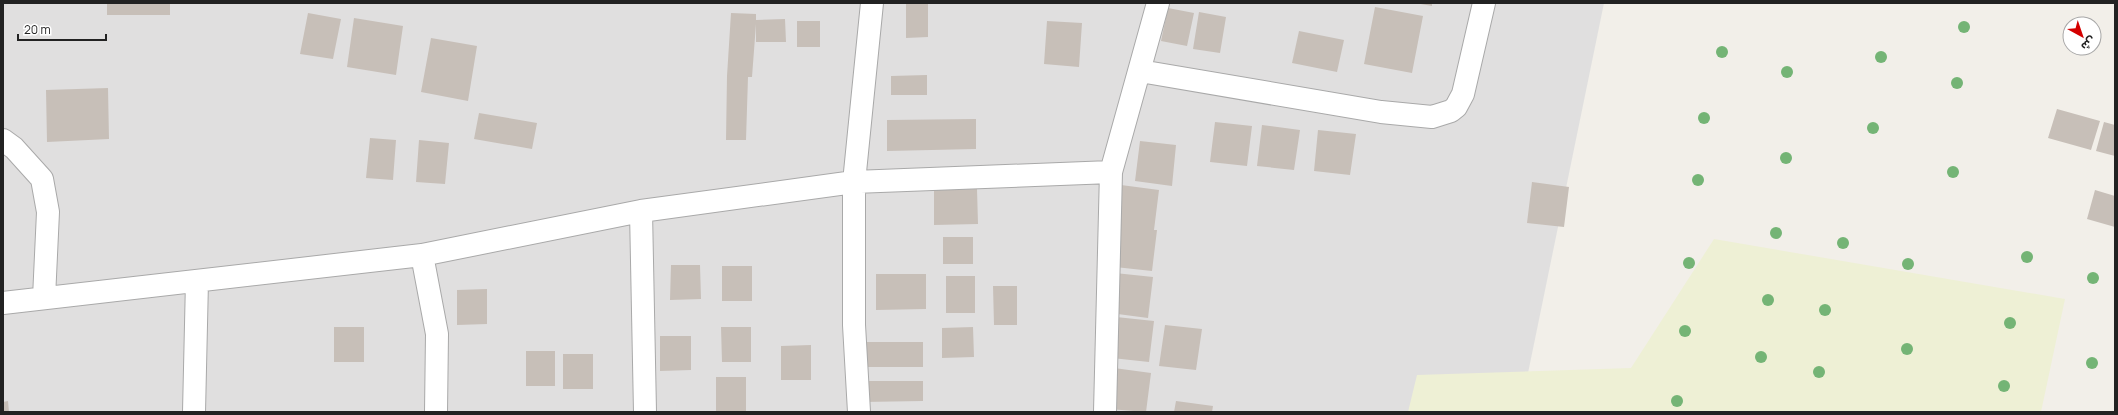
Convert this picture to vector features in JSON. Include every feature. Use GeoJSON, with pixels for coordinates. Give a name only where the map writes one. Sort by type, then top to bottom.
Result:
{"type":"FeatureCollection","features":[{"type":"Feature","properties":{"kind":"street"},"geometry":{"type":"LineString","coordinates":[[859,412],[854,324],[854,182],[872,3]]}},
{"type":"Feature","properties":{"kind":"street"},"geometry":{"type":"LineString","coordinates":[[1105,412],[1111,172],[1158,3]]}},
{"type":"Feature","properties":{"kind":"street"},"geometry":{"type":"LineString","coordinates":[[1140,71],[1381,112],[1432,118],[1451,112],[1456,107],[1463,94],[1484,3]]}},
{"type":"Feature","properties":{"kind":"street"},"geometry":{"type":"LineString","coordinates":[[3,140],[14,148],[42,179],[48,212],[44,298]]}},
{"type":"Feature","properties":{"kind":"street"},"geometry":{"type":"LineString","coordinates":[[3,303],[422,254],[641,211],[854,182],[1111,172]]}},
{"type":"Feature","properties":{"kind":"street"},"geometry":{"type":"LineString","coordinates":[[641,211],[645,412]]}},
{"type":"Feature","properties":{"kind":"street"},"geometry":{"type":"LineString","coordinates":[[422,254],[437,334],[436,412]]}},
{"type":"Feature","properties":{"kind":"street"},"geometry":{"type":"LineString","coordinates":[[194,412],[197,281]]}},
{"type":"Feature","properties":{"kind":"shaded area"},"geometry":{"type":"Polygon","coordinates":[[[3,3],[1604,3],[1520,412],[3,412],[3,3]]]}},
{"type":"Feature","properties":{"kind":"green space"},"geometry":{"type":"Polygon","coordinates":[[[1714,239],[2065,299],[2041,412],[1408,412],[1417,375],[1631,368],[1714,239]]]}},
{"type":"Feature","properties":{"kind":"building"},"geometry":{"type":"Polygon","coordinates":[[[107,3],[170,3],[170,15],[107,15],[107,3]]]}},
{"type":"Feature","properties":{"kind":"building"},"geometry":{"type":"Polygon","coordinates":[[[906,3],[928,3],[928,37],[906,38],[906,3]]]}},
{"type":"Feature","properties":{"kind":"building"},"geometry":{"type":"Polygon","coordinates":[[[1415,3],[1432,3],[1432,6],[1415,3]]]}},
{"type":"Feature","properties":{"kind":"building"},"geometry":{"type":"Polygon","coordinates":[[[1375,7],[1423,16],[1412,73],[1364,64],[1375,7]]]}},
{"type":"Feature","properties":{"kind":"building"},"geometry":{"type":"Polygon","coordinates":[[[1168,8],[1194,13],[1187,46],[1161,41],[1168,8]]]}},
{"type":"Feature","properties":{"kind":"building"},"geometry":{"type":"Polygon","coordinates":[[[1199,12],[1226,17],[1220,53],[1193,49],[1199,12]]]}},
{"type":"Feature","properties":{"kind":"building"},"geometry":{"type":"Polygon","coordinates":[[[308,13],[341,19],[333,59],[300,54],[308,13]]]}},
{"type":"Feature","properties":{"kind":"building"},"geometry":{"type":"Polygon","coordinates":[[[731,13],[756,14],[756,20],[785,19],[786,42],[756,42],[756,24],[752,77],[748,77],[746,140],[726,140],[727,76],[731,13]]]}},
{"type":"Feature","properties":{"kind":"building"},"geometry":{"type":"Polygon","coordinates":[[[354,18],[403,26],[396,75],[347,67],[354,18]]]}},
{"type":"Feature","properties":{"kind":"building"},"geometry":{"type":"Polygon","coordinates":[[[797,21],[820,21],[820,47],[797,47],[797,21]]]}},
{"type":"Feature","properties":{"kind":"building"},"geometry":{"type":"Polygon","coordinates":[[[1047,21],[1082,23],[1079,67],[1044,64],[1047,21]]]}},
{"type":"Feature","properties":{"kind":"building"},"geometry":{"type":"Polygon","coordinates":[[[1299,31],[1344,40],[1337,72],[1292,63],[1299,31]]]}},
{"type":"Feature","properties":{"kind":"building"},"geometry":{"type":"Polygon","coordinates":[[[431,38],[477,46],[468,101],[421,92],[431,38]]]}},
{"type":"Feature","properties":{"kind":"building"},"geometry":{"type":"Polygon","coordinates":[[[927,75],[927,95],[891,95],[891,76],[927,75]]]}},
{"type":"Feature","properties":{"kind":"building"},"geometry":{"type":"Polygon","coordinates":[[[108,88],[109,139],[47,142],[46,90],[108,88]]]}},
{"type":"Feature","properties":{"kind":"building"},"geometry":{"type":"Polygon","coordinates":[[[2057,109],[2100,121],[2091,150],[2048,138],[2057,109]]]}},
{"type":"Feature","properties":{"kind":"building"},"geometry":{"type":"Polygon","coordinates":[[[479,113],[537,123],[532,149],[474,139],[479,113]]]}},
{"type":"Feature","properties":{"kind":"building"},"geometry":{"type":"Polygon","coordinates":[[[976,119],[976,149],[887,151],[887,120],[976,119]]]}},
{"type":"Feature","properties":{"kind":"building"},"geometry":{"type":"Polygon","coordinates":[[[1215,122],[1252,126],[1247,166],[1210,162],[1215,122]]]}},
{"type":"Feature","properties":{"kind":"building"},"geometry":{"type":"Polygon","coordinates":[[[2104,122],[2115,125],[2115,156],[2096,151],[2104,122]]]}},
{"type":"Feature","properties":{"kind":"building"},"geometry":{"type":"Polygon","coordinates":[[[1262,125],[1300,130],[1294,170],[1257,166],[1262,125]]]}},
{"type":"Feature","properties":{"kind":"building"},"geometry":{"type":"Polygon","coordinates":[[[1318,130],[1356,134],[1350,175],[1314,171],[1318,130]]]}},
{"type":"Feature","properties":{"kind":"building"},"geometry":{"type":"Polygon","coordinates":[[[370,138],[396,140],[393,180],[366,178],[370,138]]]}},
{"type":"Feature","properties":{"kind":"building"},"geometry":{"type":"Polygon","coordinates":[[[419,140],[449,143],[445,184],[416,182],[419,140]]]}},
{"type":"Feature","properties":{"kind":"building"},"geometry":{"type":"Polygon","coordinates":[[[1140,141],[1176,145],[1172,186],[1135,181],[1140,141]]]}},
{"type":"Feature","properties":{"kind":"building"},"geometry":{"type":"Polygon","coordinates":[[[1532,182],[1569,187],[1564,227],[1527,223],[1532,182]]]}},
{"type":"Feature","properties":{"kind":"building"},"geometry":{"type":"Polygon","coordinates":[[[1121,185],[1159,190],[1154,230],[1157,230],[1152,271],[1115,267],[1121,185]]]}},
{"type":"Feature","properties":{"kind":"building"},"geometry":{"type":"Polygon","coordinates":[[[977,189],[978,224],[934,225],[934,190],[977,189]]]}},
{"type":"Feature","properties":{"kind":"building"},"geometry":{"type":"Polygon","coordinates":[[[2095,190],[2115,196],[2115,227],[2087,219],[2095,190]]]}},
{"type":"Feature","properties":{"kind":"building"},"geometry":{"type":"Polygon","coordinates":[[[943,237],[973,237],[973,264],[943,264],[943,237]]]}},
{"type":"Feature","properties":{"kind":"building"},"geometry":{"type":"Polygon","coordinates":[[[671,265],[700,265],[701,299],[670,300],[671,265]]]}},
{"type":"Feature","properties":{"kind":"building"},"geometry":{"type":"Polygon","coordinates":[[[722,266],[752,266],[752,301],[722,301],[722,266]]]}},
{"type":"Feature","properties":{"kind":"building"},"geometry":{"type":"Polygon","coordinates":[[[1115,273],[1153,277],[1148,318],[1110,313],[1115,273]]]}},
{"type":"Feature","properties":{"kind":"building"},"geometry":{"type":"Polygon","coordinates":[[[876,274],[926,274],[926,309],[876,310],[876,274]]]}},
{"type":"Feature","properties":{"kind":"building"},"geometry":{"type":"Polygon","coordinates":[[[946,276],[975,276],[975,313],[946,313],[946,276]]]}},
{"type":"Feature","properties":{"kind":"building"},"geometry":{"type":"Polygon","coordinates":[[[993,286],[1017,286],[1017,325],[994,325],[993,286]]]}},
{"type":"Feature","properties":{"kind":"building"},"geometry":{"type":"Polygon","coordinates":[[[487,289],[487,324],[457,325],[457,290],[487,289]]]}},
{"type":"Feature","properties":{"kind":"building"},"geometry":{"type":"Polygon","coordinates":[[[1116,317],[1154,321],[1149,362],[1112,358],[1116,317]]]}},
{"type":"Feature","properties":{"kind":"building"},"geometry":{"type":"Polygon","coordinates":[[[1165,325],[1202,329],[1196,370],[1159,366],[1165,325]]]}},
{"type":"Feature","properties":{"kind":"building"},"geometry":{"type":"Polygon","coordinates":[[[334,327],[364,327],[364,362],[334,362],[334,327]]]}},
{"type":"Feature","properties":{"kind":"building"},"geometry":{"type":"Polygon","coordinates":[[[721,327],[751,327],[751,362],[722,362],[721,327]]]}},
{"type":"Feature","properties":{"kind":"building"},"geometry":{"type":"Polygon","coordinates":[[[973,327],[974,357],[942,358],[942,328],[973,327]]]}},
{"type":"Feature","properties":{"kind":"building"},"geometry":{"type":"Polygon","coordinates":[[[660,336],[691,336],[691,370],[660,371],[660,336]]]}},
{"type":"Feature","properties":{"kind":"building"},"geometry":{"type":"Polygon","coordinates":[[[861,342],[923,342],[923,367],[862,367],[861,342]]]}},
{"type":"Feature","properties":{"kind":"building"},"geometry":{"type":"Polygon","coordinates":[[[811,345],[811,380],[781,380],[781,346],[811,345]]]}},
{"type":"Feature","properties":{"kind":"building"},"geometry":{"type":"Polygon","coordinates":[[[526,351],[555,351],[555,386],[526,386],[526,351]]]}},
{"type":"Feature","properties":{"kind":"building"},"geometry":{"type":"Polygon","coordinates":[[[563,354],[593,354],[593,389],[563,389],[563,354]]]}},
{"type":"Feature","properties":{"kind":"building"},"geometry":{"type":"Polygon","coordinates":[[[1114,368],[1151,373],[1146,412],[1109,409],[1114,368]]]}},
{"type":"Feature","properties":{"kind":"building"},"geometry":{"type":"Polygon","coordinates":[[[716,377],[746,377],[746,412],[716,412],[716,377]]]}},
{"type":"Feature","properties":{"kind":"building"},"geometry":{"type":"Polygon","coordinates":[[[862,381],[923,381],[923,401],[862,402],[862,381]]]}},
{"type":"Feature","properties":{"kind":"building"},"geometry":{"type":"Polygon","coordinates":[[[8,401],[9,412],[3,412],[3,402],[8,401]]]}},
{"type":"Feature","properties":{"kind":"building"},"geometry":{"type":"Polygon","coordinates":[[[1176,401],[1213,406],[1212,412],[1174,412],[1176,401]]]}}]}
